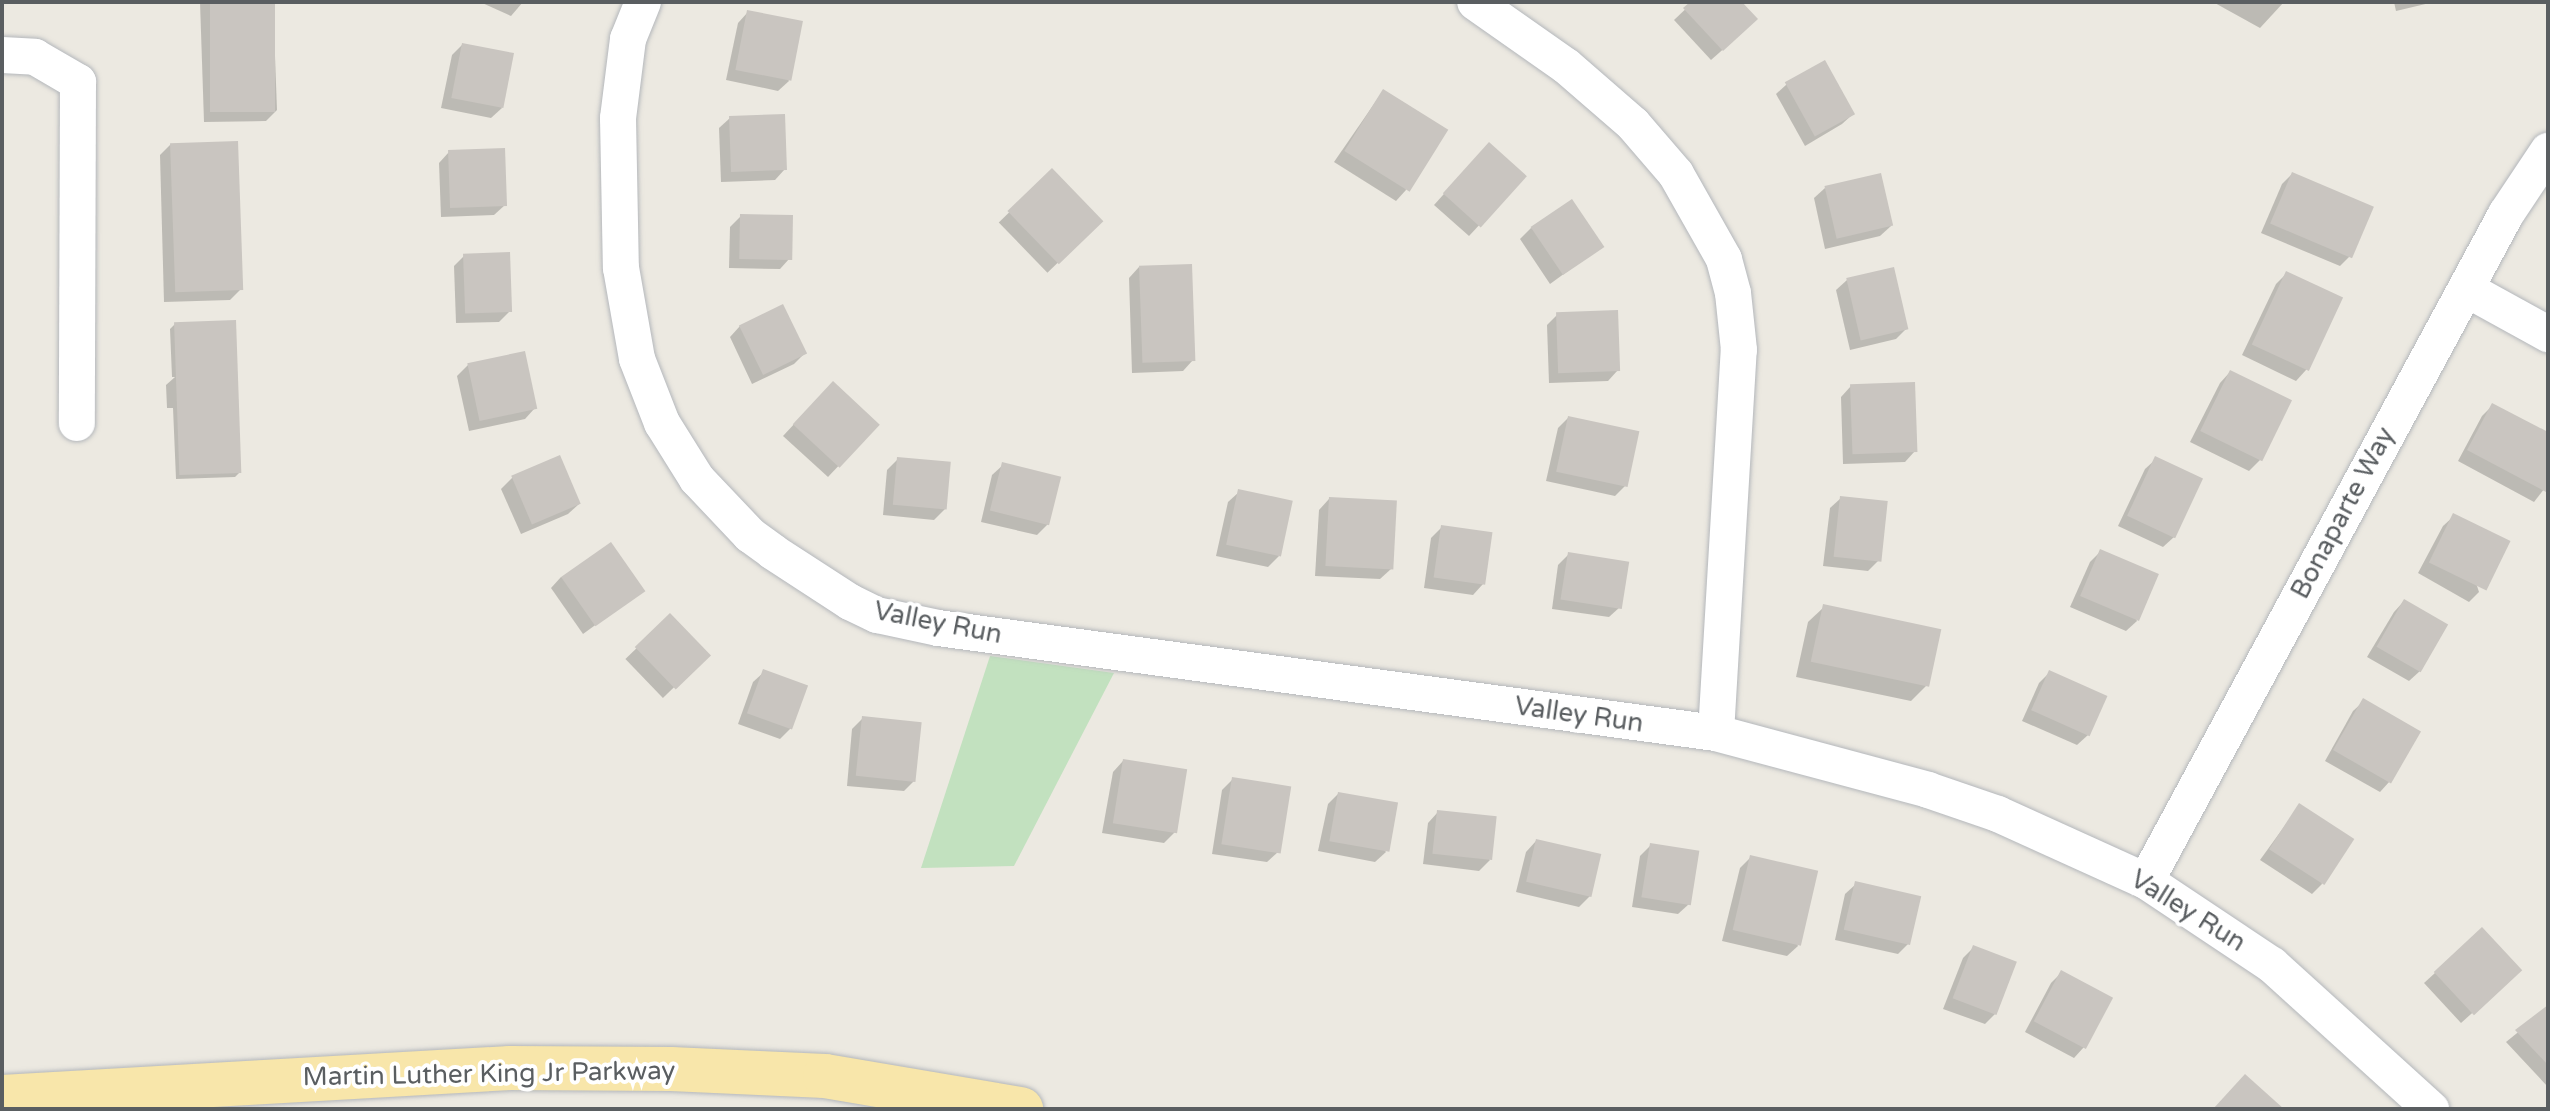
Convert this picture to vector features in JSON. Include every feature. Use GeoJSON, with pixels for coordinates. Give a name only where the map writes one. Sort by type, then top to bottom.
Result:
{"type":"FeatureCollection","features":[{"type":"Feature","properties":{"kind":"main road","name":"Martin Luther King Jr Parkway"},"geometry":{"type":"LineString","coordinates":[[2,1097],[232,1095],[510,1068],[671,1069],[825,1076],[1021,1109]]}},
{"type":"Feature","properties":{"kind":"street","name":"Valley Run"},"geometry":{"type":"LineString","coordinates":[[643,2],[628,39],[618,118],[621,268],[637,359],[662,423],[697,479],[750,535],[850,602],[877,615],[938,628],[1716,733],[1928,790],[1998,814],[2146,881],[2272,965],[2431,1109]]}},
{"type":"Feature","properties":{"kind":"street"},"geometry":{"type":"LineString","coordinates":[[1475,2],[1566,66],[1633,124],[1676,174],[1724,259],[1733,293],[1739,350],[1716,733]]}},
{"type":"Feature","properties":{"kind":"street"},"geometry":{"type":"LineString","coordinates":[[2,55],[35,57],[78,82],[77,423]]}},
{"type":"Feature","properties":{"kind":"street","name":"Bonaparte Way"},"geometry":{"type":"LineString","coordinates":[[2146,881],[2506,214],[2548,151]]}},
{"type":"Feature","properties":{"kind":"street"},"geometry":{"type":"LineString","coordinates":[[2466,289],[2548,334]]}},
{"type":"Feature","properties":{"kind":"green space"},"geometry":{"type":"Polygon","coordinates":[[[990,656],[1114,673],[1014,866],[921,868],[990,656]]]}},
{"type":"Feature","properties":{"kind":"building"},"geometry":{"type":"Polygon","coordinates":[[[210,2],[275,2],[275,112],[210,112],[210,2]]]}},
{"type":"Feature","properties":{"kind":"building"},"geometry":{"type":"Polygon","coordinates":[[[1690,2],[1742,2],[1758,19],[1723,51],[1683,8],[1690,2]]]}},
{"type":"Feature","properties":{"kind":"building"},"geometry":{"type":"Polygon","coordinates":[[[747,10],[803,21],[791,81],[735,70],[747,10]]]}},
{"type":"Feature","properties":{"kind":"building"},"geometry":{"type":"Polygon","coordinates":[[[462,43],[514,53],[503,108],[451,98],[462,43]]]}},
{"type":"Feature","properties":{"kind":"building"},"geometry":{"type":"Polygon","coordinates":[[[1825,60],[1855,114],[1815,137],[1785,82],[1825,60]]]}},
{"type":"Feature","properties":{"kind":"building"},"geometry":{"type":"Polygon","coordinates":[[[1383,89],[1448,130],[1410,192],[1344,151],[1383,89]]]}},
{"type":"Feature","properties":{"kind":"building"},"geometry":{"type":"Polygon","coordinates":[[[785,114],[787,170],[731,172],[729,116],[785,114]]]}},
{"type":"Feature","properties":{"kind":"building"},"geometry":{"type":"Polygon","coordinates":[[[238,141],[243,290],[175,292],[170,143],[238,141]]]}},
{"type":"Feature","properties":{"kind":"building"},"geometry":{"type":"Polygon","coordinates":[[[1489,142],[1527,176],[1481,227],[1443,193],[1489,142]]]}},
{"type":"Feature","properties":{"kind":"building"},"geometry":{"type":"Polygon","coordinates":[[[505,148],[507,206],[450,208],[448,150],[505,148]]]}},
{"type":"Feature","properties":{"kind":"building"},"geometry":{"type":"Polygon","coordinates":[[[1052,168],[1103,221],[1059,264],[1007,211],[1052,168]]]}},
{"type":"Feature","properties":{"kind":"building"},"geometry":{"type":"Polygon","coordinates":[[[2292,172],[2374,207],[2352,258],[2270,224],[2292,172]]]}},
{"type":"Feature","properties":{"kind":"building"},"geometry":{"type":"Polygon","coordinates":[[[1881,173],[1893,226],[1837,239],[1824,186],[1881,173]]]}},
{"type":"Feature","properties":{"kind":"building"},"geometry":{"type":"Polygon","coordinates":[[[1572,199],[1604,247],[1563,275],[1531,227],[1572,199]]]}},
{"type":"Feature","properties":{"kind":"building"},"geometry":{"type":"Polygon","coordinates":[[[740,214],[793,215],[792,260],[739,259],[740,214]]]}},
{"type":"Feature","properties":{"kind":"building"},"geometry":{"type":"Polygon","coordinates":[[[510,252],[512,312],[465,314],[463,254],[510,252]]]}},
{"type":"Feature","properties":{"kind":"building"},"geometry":{"type":"Polygon","coordinates":[[[1192,264],[1195,361],[1142,363],[1139,266],[1192,264]]]}},
{"type":"Feature","properties":{"kind":"building"},"geometry":{"type":"Polygon","coordinates":[[[1894,267],[1908,329],[1861,340],[1846,278],[1894,267]]]}},
{"type":"Feature","properties":{"kind":"building"},"geometry":{"type":"Polygon","coordinates":[[[2286,271],[2343,298],[2309,371],[2252,344],[2286,271]]]}},
{"type":"Feature","properties":{"kind":"building"},"geometry":{"type":"Polygon","coordinates":[[[783,304],[807,353],[763,375],[739,325],[783,304]]]}},
{"type":"Feature","properties":{"kind":"building"},"geometry":{"type":"Polygon","coordinates":[[[1618,310],[1620,371],[1558,373],[1556,312],[1618,310]]]}},
{"type":"Feature","properties":{"kind":"building"},"geometry":{"type":"Polygon","coordinates":[[[236,320],[241,473],[179,475],[174,322],[236,320]]]}},
{"type":"Feature","properties":{"kind":"building"},"geometry":{"type":"Polygon","coordinates":[[[525,351],[537,409],[480,421],[467,363],[525,351]]]}},
{"type":"Feature","properties":{"kind":"building"},"geometry":{"type":"Polygon","coordinates":[[[2230,370],[2292,400],[2262,461],[2200,431],[2230,370]]]}},
{"type":"Feature","properties":{"kind":"building"},"geometry":{"type":"Polygon","coordinates":[[[833,381],[880,425],[840,468],[793,424],[833,381]]]}},
{"type":"Feature","properties":{"kind":"building"},"geometry":{"type":"Polygon","coordinates":[[[1915,382],[1917,452],[1852,454],[1850,384],[1915,382]]]}},
{"type":"Feature","properties":{"kind":"building"},"geometry":{"type":"Polygon","coordinates":[[[2492,403],[2548,432],[2546,492],[2467,450],[2492,403]]]}},
{"type":"Feature","properties":{"kind":"building"},"geometry":{"type":"Polygon","coordinates":[[[1568,416],[1639,431],[1628,487],[1556,472],[1568,416]]]}},
{"type":"Feature","properties":{"kind":"building"},"geometry":{"type":"Polygon","coordinates":[[[560,455],[581,504],[532,524],[511,476],[560,455]]]}},
{"type":"Feature","properties":{"kind":"building"},"geometry":{"type":"Polygon","coordinates":[[[2155,456],[2203,478],[2175,538],[2127,516],[2155,456]]]}},
{"type":"Feature","properties":{"kind":"building"},"geometry":{"type":"Polygon","coordinates":[[[897,457],[951,462],[947,510],[893,505],[897,457]]]}},
{"type":"Feature","properties":{"kind":"building"},"geometry":{"type":"Polygon","coordinates":[[[1002,462],[1061,477],[1049,525],[990,511],[1002,462]]]}},
{"type":"Feature","properties":{"kind":"building"},"geometry":{"type":"Polygon","coordinates":[[[1238,489],[1293,501],[1281,556],[1226,545],[1238,489]]]}},
{"type":"Feature","properties":{"kind":"building"},"geometry":{"type":"Polygon","coordinates":[[[1840,496],[1888,501],[1881,562],[1834,557],[1840,496]]]}},
{"type":"Feature","properties":{"kind":"building"},"geometry":{"type":"Polygon","coordinates":[[[1329,497],[1397,501],[1393,569],[1325,566],[1329,497]]]}},
{"type":"Feature","properties":{"kind":"building"},"geometry":{"type":"Polygon","coordinates":[[[2453,513],[2511,541],[2486,590],[2429,562],[2453,513]]]}},
{"type":"Feature","properties":{"kind":"building"},"geometry":{"type":"Polygon","coordinates":[[[1441,525],[1492,532],[1485,585],[1434,577],[1441,525]]]}},
{"type":"Feature","properties":{"kind":"building"},"geometry":{"type":"Polygon","coordinates":[[[611,542],[645,591],[595,626],[561,577],[611,542]]]}},
{"type":"Feature","properties":{"kind":"building"},"geometry":{"type":"Polygon","coordinates":[[[2100,549],[2159,574],[2139,621],[2080,596],[2100,549]]]}},
{"type":"Feature","properties":{"kind":"building"},"geometry":{"type":"Polygon","coordinates":[[[1568,552],[1629,562],[1622,609],[1560,599],[1568,552]]]}},
{"type":"Feature","properties":{"kind":"building"},"geometry":{"type":"Polygon","coordinates":[[[2404,599],[2448,624],[2421,672],[2376,647],[2404,599]]]}},
{"type":"Feature","properties":{"kind":"building"},"geometry":{"type":"Polygon","coordinates":[[[1823,604],[1941,629],[1929,687],[1811,662],[1823,604]]]}},
{"type":"Feature","properties":{"kind":"building"},"geometry":{"type":"Polygon","coordinates":[[[670,613],[711,655],[676,689],[635,647],[670,613]]]}},
{"type":"Feature","properties":{"kind":"building"},"geometry":{"type":"Polygon","coordinates":[[[763,669],[808,685],[792,730],[747,713],[763,669]]]}},
{"type":"Feature","properties":{"kind":"building"},"geometry":{"type":"Polygon","coordinates":[[[2049,670],[2107,696],[2090,736],[2031,710],[2049,670]]]}},
{"type":"Feature","properties":{"kind":"building"},"geometry":{"type":"Polygon","coordinates":[[[2363,698],[2421,732],[2391,783],[2333,750],[2363,698]]]}},
{"type":"Feature","properties":{"kind":"building"},"geometry":{"type":"Polygon","coordinates":[[[862,716],[922,722],[915,782],[856,776],[862,716]]]}},
{"type":"Feature","properties":{"kind":"building"},"geometry":{"type":"Polygon","coordinates":[[[1123,759],[1187,769],[1177,833],[1113,823],[1123,759]]]}},
{"type":"Feature","properties":{"kind":"building"},"geometry":{"type":"Polygon","coordinates":[[[1232,777],[1291,786],[1281,854],[1221,844],[1232,777]]]}},
{"type":"Feature","properties":{"kind":"building"},"geometry":{"type":"Polygon","coordinates":[[[1338,792],[1398,803],[1389,852],[1329,841],[1338,792]]]}},
{"type":"Feature","properties":{"kind":"building"},"geometry":{"type":"Polygon","coordinates":[[[2299,803],[2354,839],[2324,885],[2269,849],[2299,803]]]}},
{"type":"Feature","properties":{"kind":"building"},"geometry":{"type":"Polygon","coordinates":[[[1437,810],[1497,816],[1492,860],[1432,854],[1437,810]]]}},
{"type":"Feature","properties":{"kind":"building"},"geometry":{"type":"Polygon","coordinates":[[[1536,839],[1601,854],[1591,897],[1526,882],[1536,839]]]}},
{"type":"Feature","properties":{"kind":"building"},"geometry":{"type":"Polygon","coordinates":[[[1650,843],[1699,851],[1691,905],[1641,897],[1650,843]]]}},
{"type":"Feature","properties":{"kind":"building"},"geometry":{"type":"Polygon","coordinates":[[[1750,855],[1818,871],[1801,946],[1733,930],[1750,855]]]}},
{"type":"Feature","properties":{"kind":"building"},"geometry":{"type":"Polygon","coordinates":[[[1855,881],[1921,896],[1910,945],[1844,930],[1855,881]]]}},
{"type":"Feature","properties":{"kind":"building"},"geometry":{"type":"Polygon","coordinates":[[[2482,927],[2522,970],[2474,1015],[2434,972],[2482,927]]]}},
{"type":"Feature","properties":{"kind":"building"},"geometry":{"type":"Polygon","coordinates":[[[1973,945],[2017,962],[1996,1015],[1953,998],[1973,945]]]}},
{"type":"Feature","properties":{"kind":"building"},"geometry":{"type":"Polygon","coordinates":[[[2061,970],[2113,998],[2086,1049],[2034,1021],[2061,970]]]}},
{"type":"Feature","properties":{"kind":"building"},"geometry":{"type":"Polygon","coordinates":[[[2548,1005],[2548,1065],[2515,1030],[2548,1005]]]}},
{"type":"Feature","properties":{"kind":"building"},"geometry":{"type":"Polygon","coordinates":[[[2245,1074],[2284,1109],[2213,1109],[2245,1074]]]}}]}
